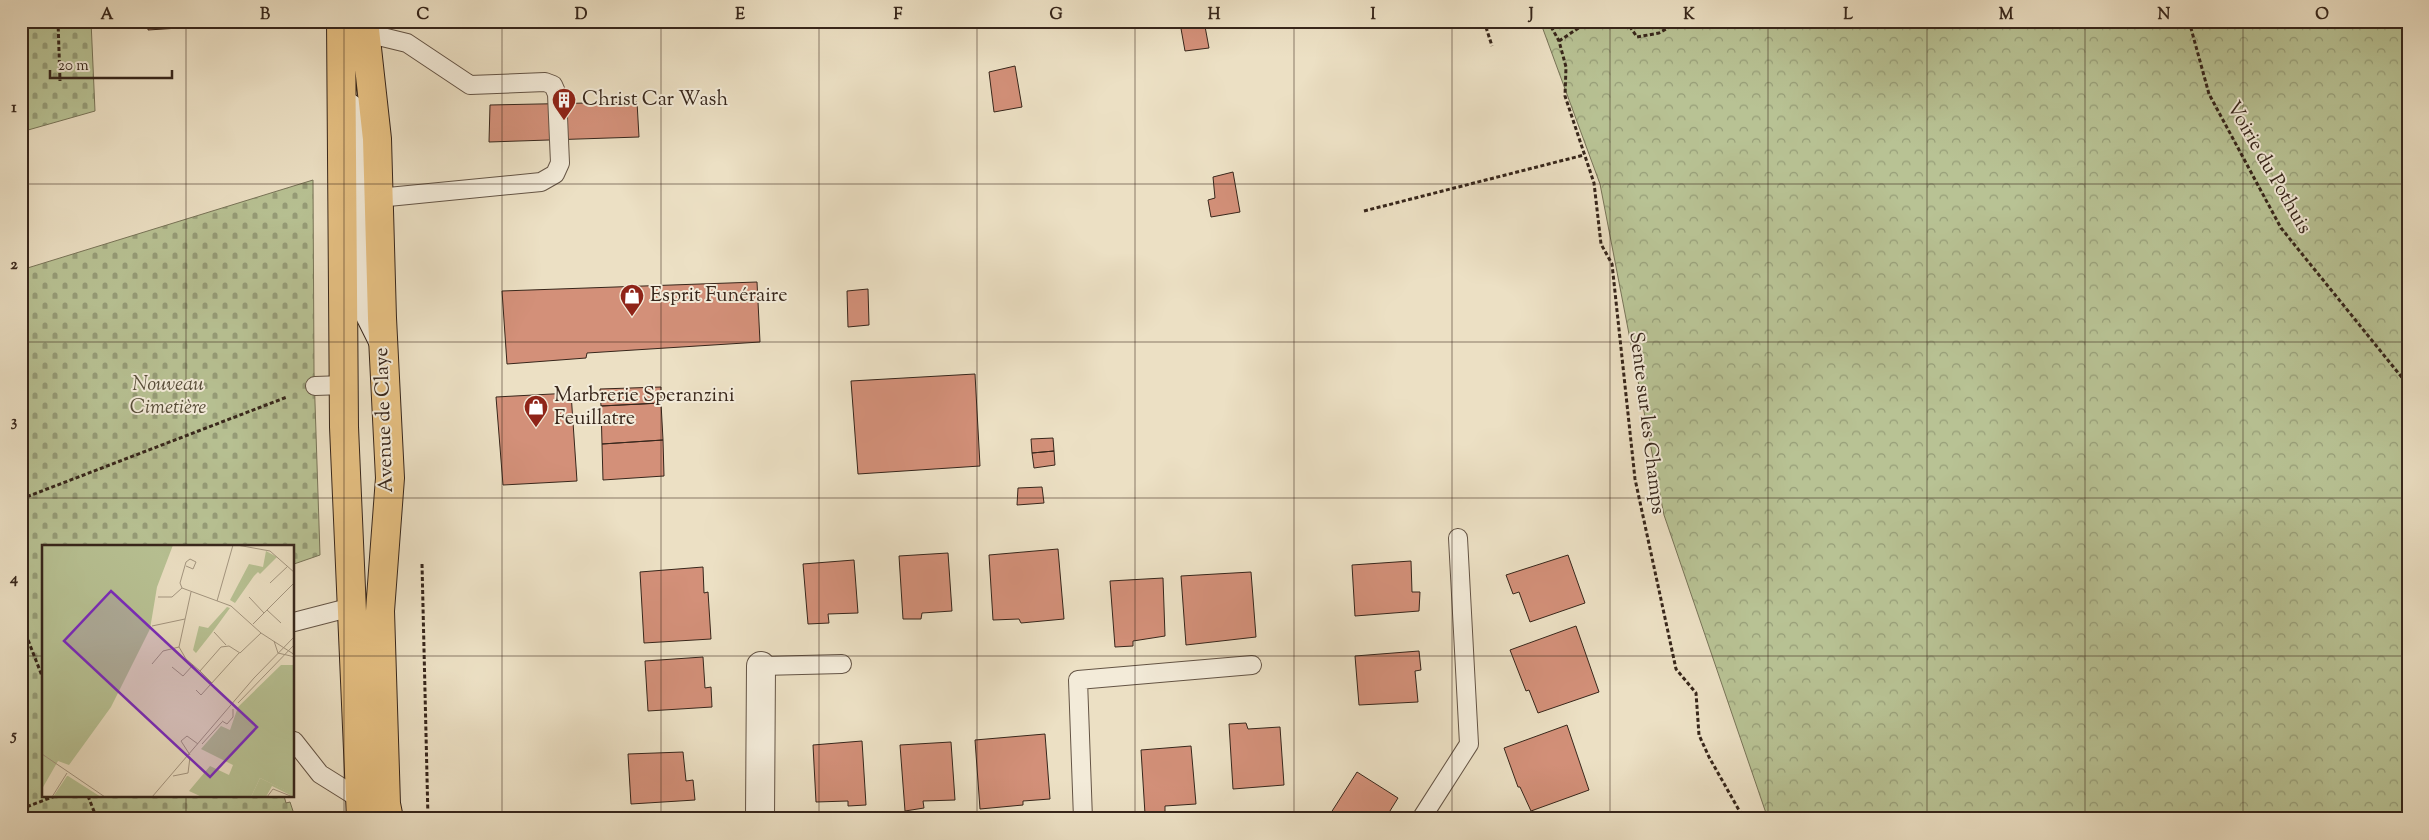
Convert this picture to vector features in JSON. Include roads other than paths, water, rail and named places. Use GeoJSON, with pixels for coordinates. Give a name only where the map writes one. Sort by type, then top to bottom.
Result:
{"type":"FeatureCollection","features":[{"type":"Feature","properties":{"kind":"main road","name":"Avenue de Claye"},"geometry":{"type":"LineString","coordinates":[[341,21],[344,385],[360,809]]}},
{"type":"Feature","properties":{"kind":"main road","name":"Avenue de Claye"},"geometry":{"type":"LineString","coordinates":[[365,27],[377,139],[383,341],[390,478],[380,611],[386,804],[389,819]]}},
{"type":"Feature","properties":{"kind":"street"},"geometry":{"type":"LineString","coordinates":[[342,109],[349,108],[361,125],[364,146],[366,307],[383,341]]}},
{"type":"Feature","properties":{"kind":"street"},"geometry":{"type":"LineString","coordinates":[[760,666],[760,819]]}},
{"type":"Feature","properties":{"kind":"lane"},"geometry":{"type":"LineString","coordinates":[[365,27],[407,43],[470,85],[545,82],[553,85],[557,94],[560,163],[555,174],[541,182],[378,198]]}},
{"type":"Feature","properties":{"kind":"lane"},"geometry":{"type":"LineString","coordinates":[[315,386],[344,385]]}},
{"type":"Feature","properties":{"kind":"lane"},"geometry":{"type":"LineString","coordinates":[[1421,819],[1469,744],[1458,538]]}},
{"type":"Feature","properties":{"kind":"lane"},"geometry":{"type":"LineString","coordinates":[[295,622],[352,607]]}},
{"type":"Feature","properties":{"kind":"lane"},"geometry":{"type":"LineString","coordinates":[[760,666],[842,664]]}},
{"type":"Feature","properties":{"kind":"lane"},"geometry":{"type":"LineString","coordinates":[[1083,819],[1078,680],[1252,665]]}},
{"type":"Feature","properties":{"kind":"lane"},"geometry":{"type":"LineString","coordinates":[[295,742],[320,774],[360,809]]}},
{"type":"Feature","properties":{"kind":"place","name":"Christ Car Wash"},"geometry":{"type":"Point","coordinates":[564,121]}},
{"type":"Feature","properties":{"kind":"place","name":"Esprit Funéraire"},"geometry":{"type":"Point","coordinates":[632,317]}},
{"type":"Feature","properties":{"kind":"place","name":"Marbrerie Speranzini Feuillatre"},"geometry":{"type":"Point","coordinates":[536,428]}},
{"type":"Feature","properties":{"kind":"park label","name":"Nouveau Cimetière"},"geometry":{"type":"Point","coordinates":[168,396]}}]}
